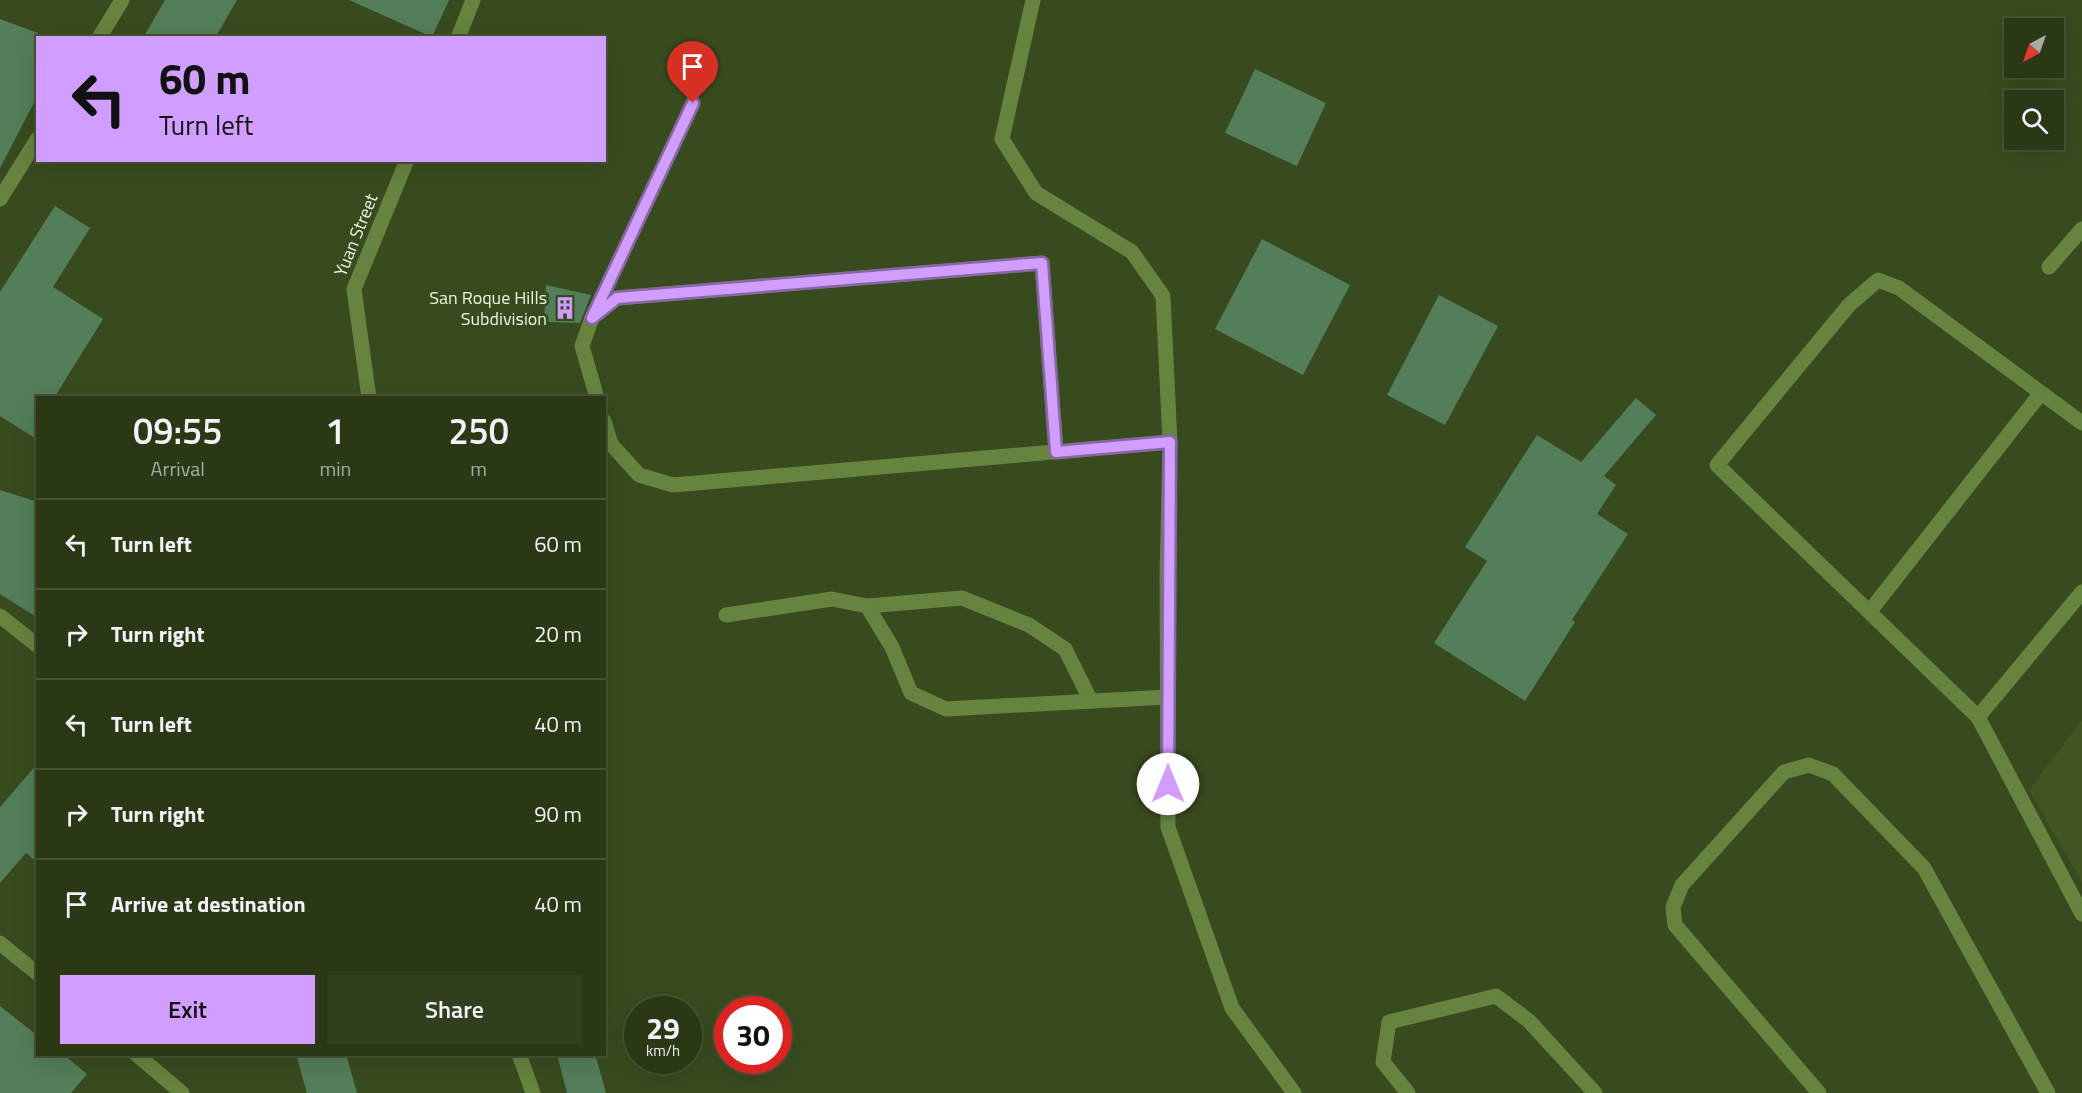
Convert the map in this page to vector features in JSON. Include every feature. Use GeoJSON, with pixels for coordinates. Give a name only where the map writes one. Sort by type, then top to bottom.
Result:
{"type":"FeatureCollection","features":[{"type":"Feature","properties":{"kind":"street"},"geometry":{"type":"LineString","coordinates":[[100,36],[122,0]]}},
{"type":"Feature","properties":{"kind":"street"},"geometry":{"type":"LineString","coordinates":[[459,36],[473,0]]}},
{"type":"Feature","properties":{"kind":"street"},"geometry":{"type":"LineString","coordinates":[[1034,0],[1002,139],[1036,193],[1132,252],[1163,296],[1170,442],[1168,827],[1232,1008],[1294,1093]]}},
{"type":"Feature","properties":{"kind":"street"},"geometry":{"type":"LineString","coordinates":[[596,396],[582,346],[592,318],[693,103]]}},
{"type":"Feature","properties":{"kind":"street"},"geometry":{"type":"LineString","coordinates":[[0,199],[36,141]]}},
{"type":"Feature","properties":{"kind":"street","name":"Yuan Street"},"geometry":{"type":"LineString","coordinates":[[369,396],[354,288],[406,162]]}},
{"type":"Feature","properties":{"kind":"street"},"geometry":{"type":"LineString","coordinates":[[2049,267],[2082,229]]}},
{"type":"Feature","properties":{"kind":"street"},"geometry":{"type":"LineString","coordinates":[[592,318],[617,298],[1042,263],[1056,452]]}},
{"type":"Feature","properties":{"kind":"street"},"geometry":{"type":"LineString","coordinates":[[2082,423],[1899,288],[1878,280],[1849,305],[1717,465],[1978,717],[2082,914]]}},
{"type":"Feature","properties":{"kind":"street"},"geometry":{"type":"LineString","coordinates":[[1870,611],[2041,393]]}},
{"type":"Feature","properties":{"kind":"street"},"geometry":{"type":"LineString","coordinates":[[606,428],[611,444],[639,476],[673,485],[1170,442]]}},
{"type":"Feature","properties":{"kind":"street"},"geometry":{"type":"LineString","coordinates":[[1978,717],[2082,592]]}},
{"type":"Feature","properties":{"kind":"street"},"geometry":{"type":"LineString","coordinates":[[726,615],[832,599],[867,606],[962,598],[1029,625],[1065,649],[1091,701]]}},
{"type":"Feature","properties":{"kind":"street"},"geometry":{"type":"LineString","coordinates":[[867,606],[892,647],[911,693],[946,709],[1167,697]]}},
{"type":"Feature","properties":{"kind":"street"},"geometry":{"type":"LineString","coordinates":[[0,616],[36,644]]}},
{"type":"Feature","properties":{"kind":"street"},"geometry":{"type":"LineString","coordinates":[[1819,1093],[1675,926],[1673,907],[1682,885],[1784,772],[1809,765],[1833,774],[1924,868],[2048,1093]]}},
{"type":"Feature","properties":{"kind":"street"},"geometry":{"type":"LineString","coordinates":[[0,943],[36,972]]}},
{"type":"Feature","properties":{"kind":"street"},"geometry":{"type":"LineString","coordinates":[[1408,1093],[1383,1062],[1389,1022],[1496,996],[1529,1021],[1595,1093]]}},
{"type":"Feature","properties":{"kind":"street"},"geometry":{"type":"LineString","coordinates":[[137,1056],[182,1093]]}},
{"type":"Feature","properties":{"kind":"street"},"geometry":{"type":"LineString","coordinates":[[520,1056],[533,1093]]}},
{"type":"Feature","properties":{"kind":"shaded area"},"geometry":{"type":"Polygon","coordinates":[[[2082,720],[2082,882],[2029,790],[2082,720]]]}},
{"type":"Feature","properties":{"kind":"building"},"geometry":{"type":"Polygon","coordinates":[[[165,0],[237,0],[216,36],[144,36],[165,0]]]}},
{"type":"Feature","properties":{"kind":"building"},"geometry":{"type":"Polygon","coordinates":[[[349,0],[449,0],[432,36],[349,0]]]}},
{"type":"Feature","properties":{"kind":"building"},"geometry":{"type":"Polygon","coordinates":[[[0,19],[38,33],[38,36],[36,36],[36,99],[0,168],[0,19]]]}},
{"type":"Feature","properties":{"kind":"building"},"geometry":{"type":"Polygon","coordinates":[[[1255,69],[1326,103],[1297,166],[1225,133],[1255,69]]]}},
{"type":"Feature","properties":{"kind":"building"},"geometry":{"type":"Polygon","coordinates":[[[55,206],[90,228],[53,287],[103,319],[55,396],[36,396],[36,439],[0,416],[0,292],[55,206]]]}},
{"type":"Feature","properties":{"kind":"building"},"geometry":{"type":"Polygon","coordinates":[[[1262,239],[1350,285],[1303,375],[1215,329],[1262,239]]]}},
{"type":"Feature","properties":{"kind":"building","name":"San Roque Hills Subdivision"},"geometry":{"type":"Polygon","coordinates":[[[546,285],[591,295],[580,323],[544,322],[546,285]]]}},
{"type":"Feature","properties":{"kind":"building"},"geometry":{"type":"Polygon","coordinates":[[[1439,295],[1498,326],[1445,425],[1387,395],[1439,295]]]}},
{"type":"Feature","properties":{"kind":"building"},"geometry":{"type":"Polygon","coordinates":[[[1636,398],[1656,415],[1604,476],[1616,485],[1597,514],[1628,534],[1572,620],[1575,622],[1525,701],[1434,643],[1487,561],[1465,547],[1537,435],[1581,462],[1636,398]]]}},
{"type":"Feature","properties":{"kind":"building"},"geometry":{"type":"Polygon","coordinates":[[[0,490],[36,501],[36,617],[0,594],[0,490]]]}},
{"type":"Feature","properties":{"kind":"building"},"geometry":{"type":"Polygon","coordinates":[[[36,765],[36,861],[26,853],[0,883],[0,807],[36,765]]]}},
{"type":"Feature","properties":{"kind":"building"},"geometry":{"type":"Polygon","coordinates":[[[0,1006],[36,1034],[36,1056],[65,1056],[87,1074],[71,1093],[0,1093],[0,1006]]]}},
{"type":"Feature","properties":{"kind":"building"},"geometry":{"type":"Polygon","coordinates":[[[297,1056],[347,1056],[357,1093],[307,1093],[297,1056]]]}},
{"type":"Feature","properties":{"kind":"building"},"geometry":{"type":"Polygon","coordinates":[[[558,1056],[596,1056],[606,1093],[567,1093],[558,1056]]]}},
{"type":"Feature","properties":{"kind":"place","name":"San Roque Hills Subdivision"},"geometry":{"type":"Point","coordinates":[565,308]}},
{"type":"Feature","properties":{"kind":"route"},"geometry":{"type":"LineString","coordinates":[[693,103],[592,318],[617,298],[1042,263],[1056,452],[1170,442],[1167,574],[1168,784]]}}]}
